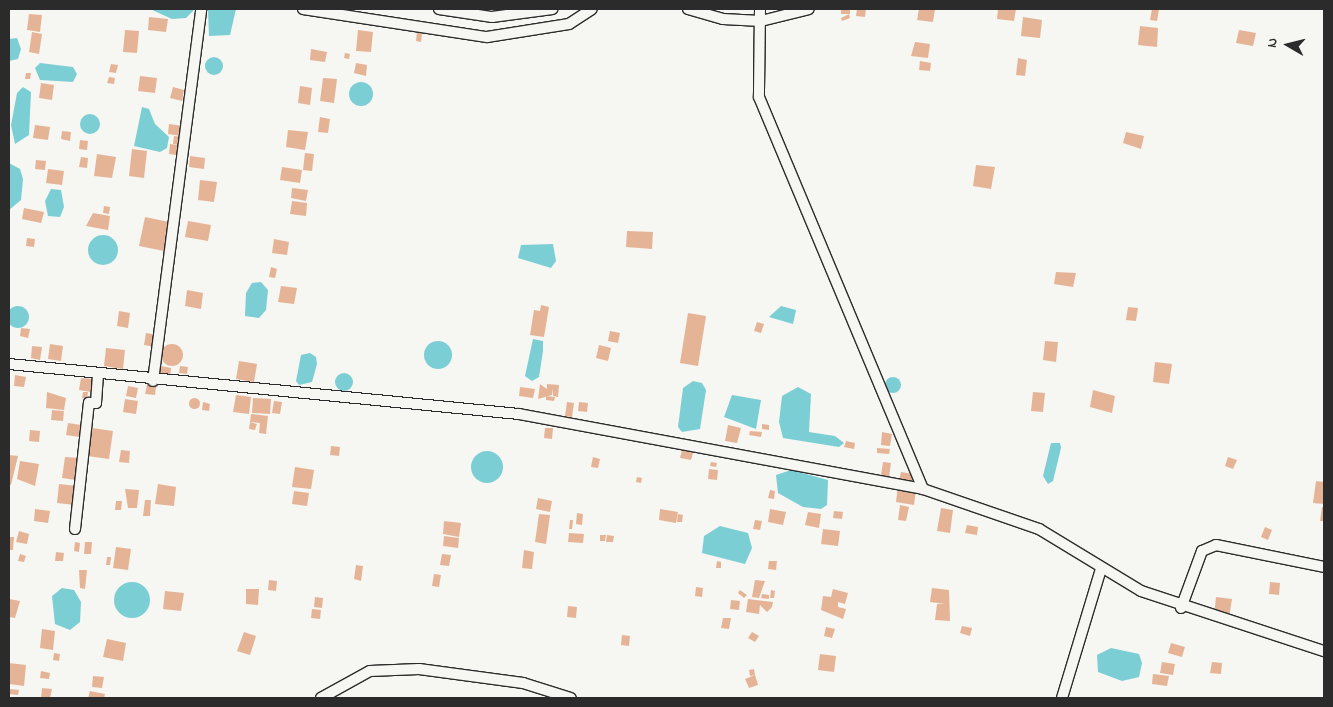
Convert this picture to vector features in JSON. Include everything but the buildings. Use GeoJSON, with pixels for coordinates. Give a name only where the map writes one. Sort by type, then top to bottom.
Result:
{"type":"FeatureCollection","features":[{"type":"Feature","properties":{"kind":"street"},"geometry":{"type":"LineString","coordinates":[[153,382],[201,9]]}},
{"type":"Feature","properties":{"kind":"street"},"geometry":{"type":"LineString","coordinates":[[303,9],[487,37],[569,24],[592,9]]}},
{"type":"Feature","properties":{"kind":"street"},"geometry":{"type":"LineString","coordinates":[[439,9],[492,17],[552,9]]}},
{"type":"Feature","properties":{"kind":"street"},"geometry":{"type":"LineString","coordinates":[[688,9],[723,19],[762,21],[809,9]]}},
{"type":"Feature","properties":{"kind":"street"},"geometry":{"type":"LineString","coordinates":[[760,9],[762,21],[756,63],[759,97],[923,489]]}},
{"type":"Feature","properties":{"kind":"street"},"geometry":{"type":"LineString","coordinates":[[9,364],[153,382],[519,414],[923,489],[1039,529],[1101,568],[1181,608],[1324,652]]}},
{"type":"Feature","properties":{"kind":"street"},"geometry":{"type":"LineString","coordinates":[[75,529],[89,403],[96,403],[98,374]]}},
{"type":"Feature","properties":{"kind":"street"},"geometry":{"type":"LineString","coordinates":[[1181,608],[1202,551],[1216,545],[1324,567]]}},
{"type":"Feature","properties":{"kind":"street"},"geometry":{"type":"LineString","coordinates":[[1062,698],[1101,568]]}},
{"type":"Feature","properties":{"kind":"street"},"geometry":{"type":"LineString","coordinates":[[321,698],[370,671],[419,669],[522,683],[571,698]]}},
{"type":"Feature","properties":{"kind":"water"},"geometry":{"type":"Polygon","coordinates":[[[150,9],[195,9],[186,18],[172,19],[150,9]]]}},
{"type":"Feature","properties":{"kind":"water"},"geometry":{"type":"Polygon","coordinates":[[[208,9],[236,9],[230,35],[209,36],[208,9]]]}},
{"type":"Feature","properties":{"kind":"water"},"geometry":{"type":"Polygon","coordinates":[[[17,38],[21,49],[18,59],[9,61],[9,39],[17,38]]]}},
{"type":"Feature","properties":{"kind":"water"},"geometry":{"type":"Polygon","coordinates":[[[214,57],[220,60],[223,66],[220,72],[214,75],[208,72],[205,66],[208,60],[214,57]]]}},
{"type":"Feature","properties":{"kind":"water"},"geometry":{"type":"Polygon","coordinates":[[[40,63],[73,67],[77,74],[73,82],[40,80],[35,68],[40,63]]]}},
{"type":"Feature","properties":{"kind":"water"},"geometry":{"type":"Polygon","coordinates":[[[361,82],[370,85],[373,94],[370,103],[361,106],[352,103],[349,94],[352,85],[361,82]]]}},
{"type":"Feature","properties":{"kind":"water"},"geometry":{"type":"Polygon","coordinates":[[[23,87],[31,92],[29,135],[15,144],[11,125],[17,93],[23,87]]]}},
{"type":"Feature","properties":{"kind":"water"},"geometry":{"type":"Polygon","coordinates":[[[142,107],[149,109],[155,124],[169,137],[167,148],[160,152],[134,146],[142,107]]]}},
{"type":"Feature","properties":{"kind":"water"},"geometry":{"type":"Polygon","coordinates":[[[90,114],[97,117],[100,124],[97,131],[90,134],[83,131],[80,124],[83,117],[90,114]]]}},
{"type":"Feature","properties":{"kind":"water"},"geometry":{"type":"Polygon","coordinates":[[[9,163],[20,169],[23,179],[21,200],[9,210],[9,163]]]}},
{"type":"Feature","properties":{"kind":"water"},"geometry":{"type":"Polygon","coordinates":[[[51,189],[61,190],[64,207],[60,217],[48,216],[45,201],[51,189]]]}},
{"type":"Feature","properties":{"kind":"water"},"geometry":{"type":"Polygon","coordinates":[[[103,235],[114,239],[118,250],[114,261],[103,265],[92,261],[88,250],[92,239],[103,235]]]}},
{"type":"Feature","properties":{"kind":"water"},"geometry":{"type":"Polygon","coordinates":[[[553,244],[556,261],[551,268],[518,258],[521,245],[553,244]]]}},
{"type":"Feature","properties":{"kind":"water"},"geometry":{"type":"Polygon","coordinates":[[[261,282],[268,290],[266,310],[259,318],[245,316],[246,293],[252,283],[261,282]]]}},
{"type":"Feature","properties":{"kind":"water"},"geometry":{"type":"Polygon","coordinates":[[[14,306],[22,306],[29,313],[29,321],[22,328],[14,328],[7,321],[7,313],[14,306]]]}},
{"type":"Feature","properties":{"kind":"water"},"geometry":{"type":"Polygon","coordinates":[[[781,306],[796,310],[793,324],[769,317],[781,306]]]}},
{"type":"Feature","properties":{"kind":"water"},"geometry":{"type":"Polygon","coordinates":[[[533,339],[543,341],[543,351],[539,377],[532,381],[525,376],[533,339]]]}},
{"type":"Feature","properties":{"kind":"water"},"geometry":{"type":"Polygon","coordinates":[[[438,341],[448,345],[452,355],[448,365],[438,369],[428,365],[424,355],[428,345],[438,341]]]}},
{"type":"Feature","properties":{"kind":"water"},"geometry":{"type":"Polygon","coordinates":[[[310,353],[316,357],[317,364],[312,382],[299,385],[296,381],[301,355],[310,353]]]}},
{"type":"Feature","properties":{"kind":"water"},"geometry":{"type":"Polygon","coordinates":[[[340,373],[348,373],[353,378],[351,389],[340,391],[335,386],[335,378],[340,373]]]}},
{"type":"Feature","properties":{"kind":"water"},"geometry":{"type":"Polygon","coordinates":[[[893,377],[901,385],[893,393],[885,385],[893,377]]]}},
{"type":"Feature","properties":{"kind":"water"},"geometry":{"type":"Polygon","coordinates":[[[693,381],[702,383],[706,390],[700,429],[682,432],[678,427],[683,388],[693,381]]]}},
{"type":"Feature","properties":{"kind":"water"},"geometry":{"type":"Polygon","coordinates":[[[798,387],[811,394],[809,432],[835,436],[844,443],[839,447],[783,438],[779,422],[782,396],[798,387]]]}},
{"type":"Feature","properties":{"kind":"water"},"geometry":{"type":"Polygon","coordinates":[[[732,395],[761,400],[756,429],[724,417],[732,395]]]}},
{"type":"Feature","properties":{"kind":"water"},"geometry":{"type":"Polygon","coordinates":[[[1051,443],[1060,443],[1061,448],[1053,481],[1048,484],[1043,476],[1051,443]]]}},
{"type":"Feature","properties":{"kind":"water"},"geometry":{"type":"Polygon","coordinates":[[[487,451],[493,452],[498,456],[502,461],[502,473],[498,478],[493,482],[487,483],[481,482],[476,478],[472,473],[471,467],[472,461],[476,456],[481,452],[487,451]]]}},
{"type":"Feature","properties":{"kind":"water"},"geometry":{"type":"Polygon","coordinates":[[[791,470],[828,480],[827,505],[821,509],[803,507],[778,493],[776,475],[791,470]]]}},
{"type":"Feature","properties":{"kind":"water"},"geometry":{"type":"Polygon","coordinates":[[[720,526],[748,533],[752,548],[745,564],[702,553],[704,536],[720,526]]]}},
{"type":"Feature","properties":{"kind":"water"},"geometry":{"type":"Polygon","coordinates":[[[132,582],[139,583],[145,587],[149,593],[149,607],[145,613],[139,617],[132,618],[125,617],[119,613],[115,607],[114,600],[115,593],[119,587],[125,583],[132,582]]]}},
{"type":"Feature","properties":{"kind":"water"},"geometry":{"type":"Polygon","coordinates":[[[62,588],[74,590],[81,602],[80,622],[70,630],[55,624],[52,596],[62,588]]]}},
{"type":"Feature","properties":{"kind":"water"},"geometry":{"type":"Polygon","coordinates":[[[1111,648],[1139,654],[1142,663],[1139,677],[1122,681],[1098,672],[1097,655],[1111,648]]]}}]}
